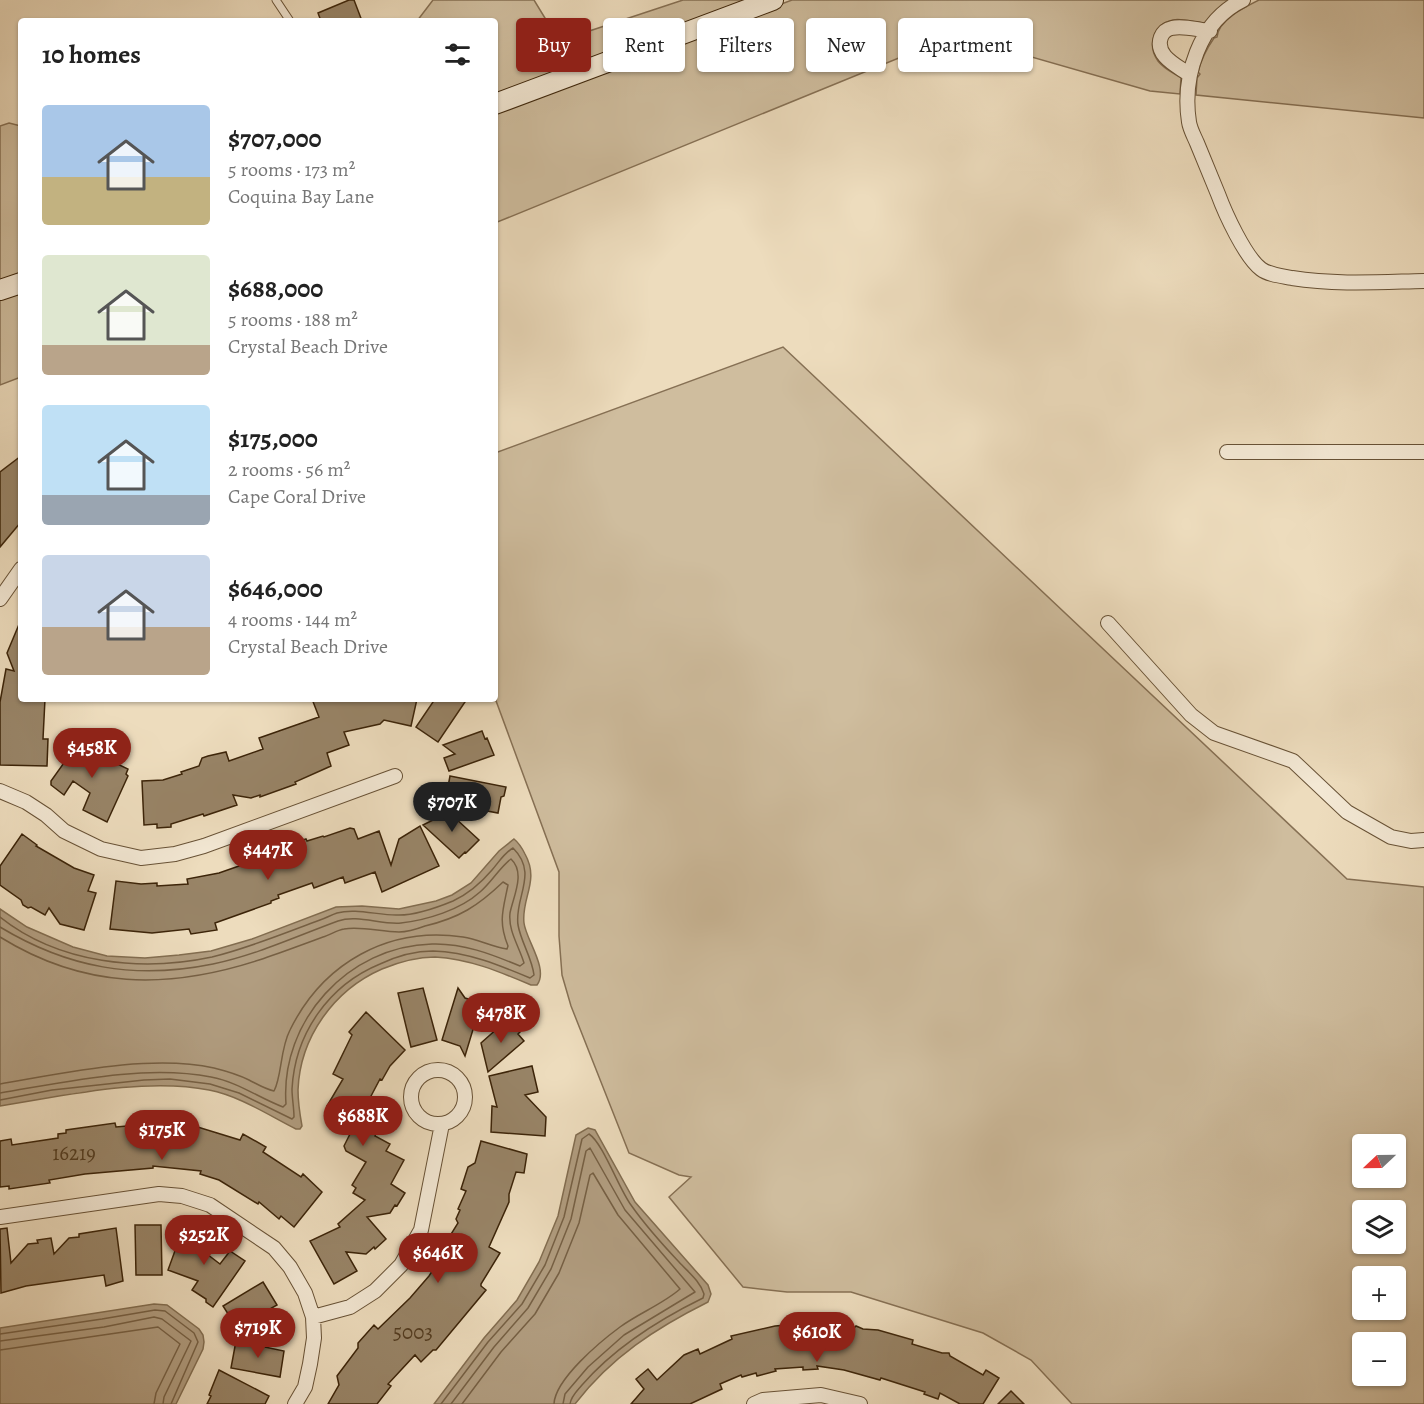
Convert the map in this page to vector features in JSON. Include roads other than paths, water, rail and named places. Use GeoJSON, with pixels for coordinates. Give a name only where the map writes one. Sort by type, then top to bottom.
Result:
{"type":"FeatureCollection","features":[{"type":"Feature","properties":{"kind":"street"},"geometry":{"type":"LineString","coordinates":[[498,103],[773,0]]}},
{"type":"Feature","properties":{"kind":"street"},"geometry":{"type":"LineString","coordinates":[[1243,0],[1234,4],[1210,31],[1192,62],[1187,86],[1189,123],[1222,206],[1249,255],[1261,269],[1276,275],[1335,283],[1424,281]]}},
{"type":"Feature","properties":{"kind":"street"},"geometry":{"type":"LineString","coordinates":[[1190,75],[1164,56],[1160,43],[1161,37],[1172,28],[1210,31]]}},
{"type":"Feature","properties":{"kind":"street"},"geometry":{"type":"LineString","coordinates":[[0,290],[18,284]]}},
{"type":"Feature","properties":{"kind":"street"},"geometry":{"type":"LineString","coordinates":[[1227,452],[1424,452]]}},
{"type":"Feature","properties":{"kind":"street"},"geometry":{"type":"LineString","coordinates":[[0,599],[18,573]]}},
{"type":"Feature","properties":{"kind":"street"},"geometry":{"type":"LineString","coordinates":[[1108,623],[1191,715],[1214,733],[1293,761],[1347,812],[1391,837],[1411,841],[1424,840]]}},
{"type":"Feature","properties":{"kind":"street"},"geometry":{"type":"LineString","coordinates":[[0,791],[26,802],[64,831],[101,849],[141,858],[175,854],[204,846],[395,776]]}},
{"type":"Feature","properties":{"kind":"street"},"geometry":{"type":"LineString","coordinates":[[434,1070],[451,1073],[463,1085],[465,1094],[462,1110],[457,1117],[442,1124],[432,1124],[424,1120],[412,1105],[413,1087],[418,1078],[434,1070]]}},
{"type":"Feature","properties":{"kind":"street"},"geometry":{"type":"LineString","coordinates":[[314,1317],[350,1307],[375,1291],[401,1265],[422,1230],[442,1124]]}},
{"type":"Feature","properties":{"kind":"street"},"geometry":{"type":"LineString","coordinates":[[0,1217],[159,1194],[182,1197],[210,1205],[274,1248],[295,1275],[304,1293],[314,1317],[314,1338],[305,1387],[295,1404]]}},
{"type":"Feature","properties":{"kind":"street"},"geometry":{"type":"LineString","coordinates":[[754,1404],[763,1400],[821,1395],[860,1404]]}},
{"type":"Feature","properties":{"kind":"lane"},"geometry":{"type":"LineString","coordinates":[[276,0],[288,18]]}},
{"type":"Feature","properties":{"kind":"water"},"geometry":{"type":"Polygon","coordinates":[[[514,839],[525,854],[531,873],[524,923],[539,963],[540,978],[537,985],[531,985],[473,963],[435,957],[401,962],[365,978],[335,1003],[313,1034],[305,1052],[298,1090],[302,1126],[300,1129],[232,1097],[209,1090],[184,1087],[104,1089],[0,1106],[0,909],[27,927],[73,947],[107,956],[145,958],[211,951],[252,939],[336,907],[362,906],[399,909],[436,901],[452,895],[471,883],[499,851],[514,839]]]}},
{"type":"Feature","properties":{"kind":"water"},"geometry":{"type":"Polygon","coordinates":[[[588,1128],[595,1130],[635,1202],[708,1285],[711,1294],[708,1302],[670,1322],[619,1358],[575,1404],[434,1404],[484,1338],[517,1300],[539,1262],[558,1216],[576,1135],[588,1128]]]}},
{"type":"Feature","properties":{"kind":"water"},"geometry":{"type":"Polygon","coordinates":[[[154,1304],[167,1305],[199,1329],[203,1335],[203,1349],[176,1404],[0,1404],[0,1328],[154,1304]]]}}]}
